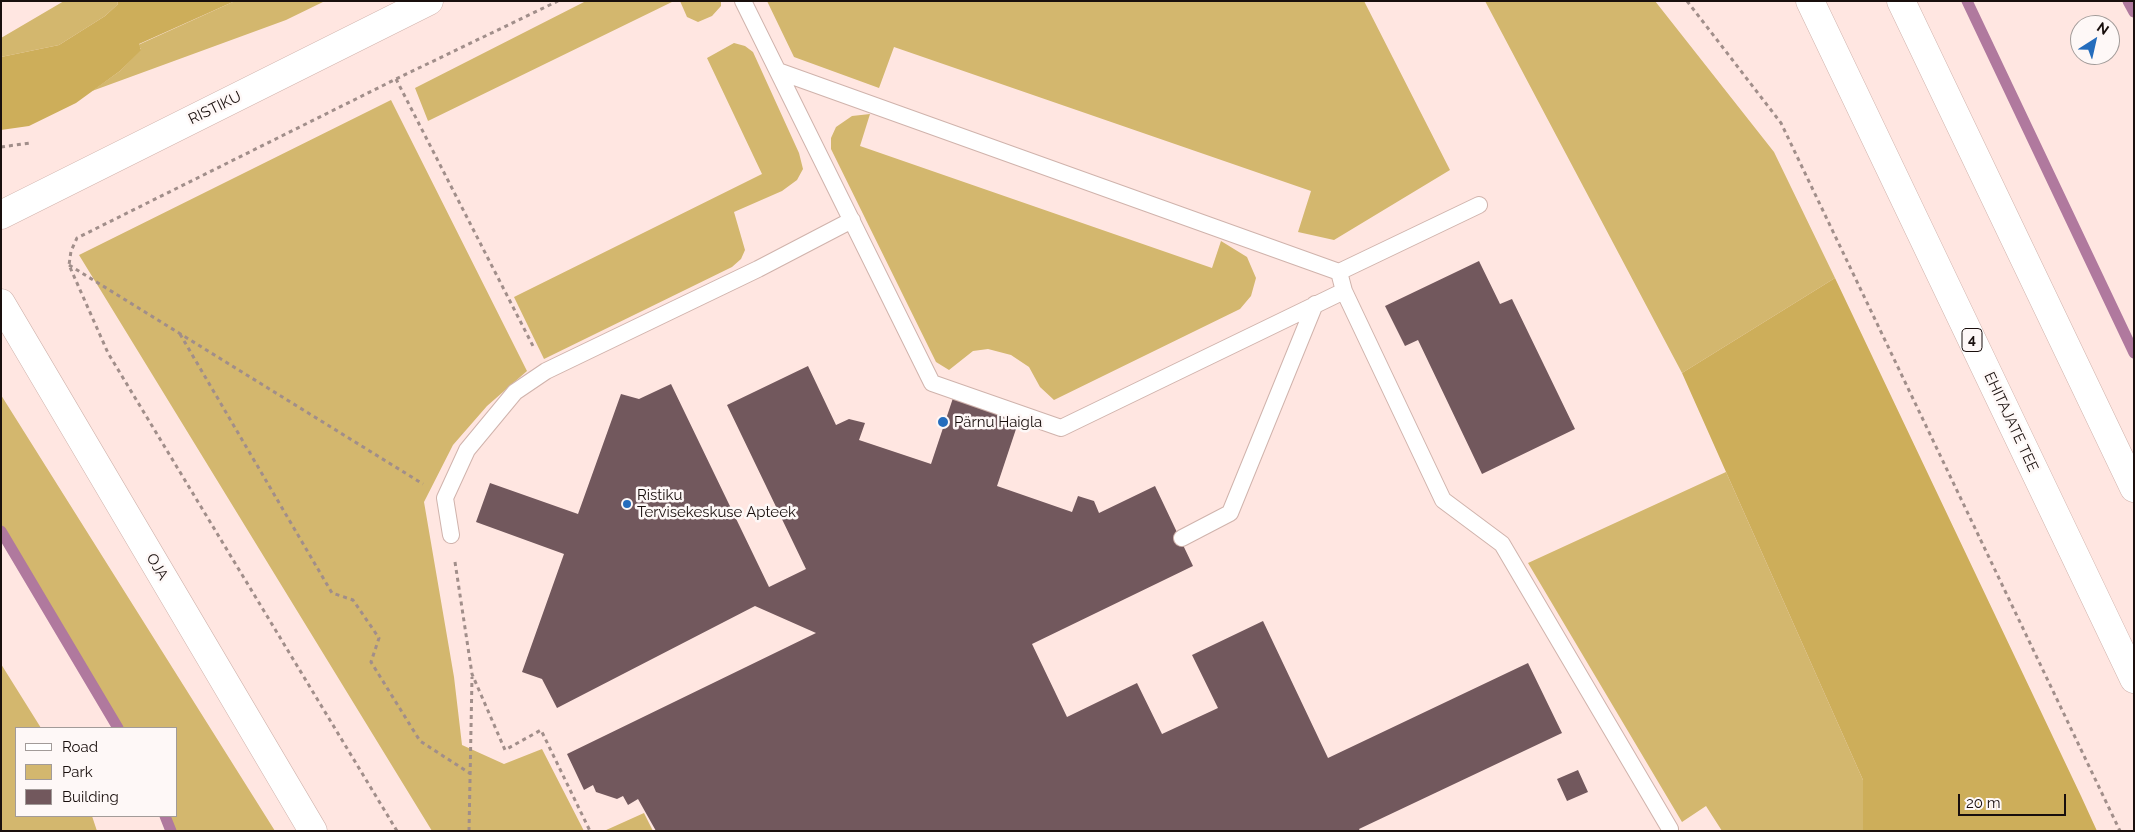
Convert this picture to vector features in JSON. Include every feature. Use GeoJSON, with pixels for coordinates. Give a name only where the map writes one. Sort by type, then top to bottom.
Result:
{"type":"FeatureCollection","features":[{"type":"Feature","properties":{"kind":"main road","name":"RISTIKU"},"geometry":{"type":"LineString","coordinates":[[1,215],[430,1]]}},
{"type":"Feature","properties":{"kind":"main road","name":"EHITAJATE TEE"},"geometry":{"type":"LineString","coordinates":[[1810,1],[2134,680]]}},
{"type":"Feature","properties":{"kind":"main road"},"geometry":{"type":"LineString","coordinates":[[1901,1],[2134,488]]}},
{"type":"Feature","properties":{"kind":"main road","name":"OJA"},"geometry":{"type":"LineString","coordinates":[[1,303],[313,831]]}},
{"type":"Feature","properties":{"kind":"lane"},"geometry":{"type":"LineString","coordinates":[[743,1],[932,383],[1061,428],[1344,291]]}},
{"type":"Feature","properties":{"kind":"lane"},"geometry":{"type":"LineString","coordinates":[[778,71],[1339,272],[1479,205]]}},
{"type":"Feature","properties":{"kind":"lane"},"geometry":{"type":"LineString","coordinates":[[451,535],[445,498],[467,450],[514,392],[546,371],[758,269],[852,220]]}},
{"type":"Feature","properties":{"kind":"lane"},"geometry":{"type":"LineString","coordinates":[[1339,272],[1344,291],[1443,500],[1502,544],[1670,829]]}},
{"type":"Feature","properties":{"kind":"lane"},"geometry":{"type":"LineString","coordinates":[[1182,538],[1230,513],[1315,304]]}},
{"type":"Feature","properties":{"kind":"path"},"geometry":{"type":"LineString","coordinates":[[397,831],[108,353],[69,265],[71,251],[77,238],[396,79],[558,1]]}},
{"type":"Feature","properties":{"kind":"path"},"geometry":{"type":"LineString","coordinates":[[1687,1],[1781,123],[2120,831]]}},
{"type":"Feature","properties":{"kind":"path"},"geometry":{"type":"LineString","coordinates":[[396,79],[546,371]]}},
{"type":"Feature","properties":{"kind":"path"},"geometry":{"type":"LineString","coordinates":[[1,147],[30,143]]}},
{"type":"Feature","properties":{"kind":"path"},"geometry":{"type":"LineString","coordinates":[[69,265],[445,498]]}},
{"type":"Feature","properties":{"kind":"path"},"geometry":{"type":"LineString","coordinates":[[180,334],[332,593],[353,600],[379,638],[371,662],[420,741],[471,774]]}},
{"type":"Feature","properties":{"kind":"path"},"geometry":{"type":"LineString","coordinates":[[451,535],[472,674],[470,831]]}},
{"type":"Feature","properties":{"kind":"path"},"geometry":{"type":"LineString","coordinates":[[472,674],[505,750],[541,730],[590,831]]}},
{"type":"Feature","properties":{"kind":"green space"},"geometry":{"type":"Polygon","coordinates":[[[64,1],[117,1],[118,4],[105,16],[59,45],[1,57],[1,38],[64,1]]]}},
{"type":"Feature","properties":{"kind":"green space"},"geometry":{"type":"Polygon","coordinates":[[[235,1],[325,1],[286,20],[92,91],[120,71],[141,49],[138,45],[235,1]]]}},
{"type":"Feature","properties":{"kind":"green space"},"geometry":{"type":"Polygon","coordinates":[[[586,1],[674,1],[428,121],[415,88],[586,1]]]}},
{"type":"Feature","properties":{"kind":"green space"},"geometry":{"type":"Polygon","coordinates":[[[680,1],[721,1],[721,6],[712,16],[698,22],[687,17],[680,1]]]}},
{"type":"Feature","properties":{"kind":"green space"},"geometry":{"type":"Polygon","coordinates":[[[767,1],[1364,1],[1450,170],[1334,240],[1298,232],[1311,191],[894,47],[879,88],[794,57],[767,1]]]}},
{"type":"Feature","properties":{"kind":"green space"},"geometry":{"type":"Polygon","coordinates":[[[1485,1],[1655,1],[1774,152],[1835,278],[1682,373],[1485,1]]]}},
{"type":"Feature","properties":{"kind":"green space"},"geometry":{"type":"Polygon","coordinates":[[[734,43],[745,46],[753,52],[799,153],[803,169],[797,180],[782,191],[734,212],[745,250],[741,259],[732,267],[544,359],[514,297],[762,174],[707,58],[734,43]]]}},
{"type":"Feature","properties":{"kind":"green space"},"geometry":{"type":"Polygon","coordinates":[[[391,100],[527,371],[487,406],[453,445],[424,502],[454,677],[462,745],[504,764],[542,749],[584,831],[432,831],[79,255],[391,100]]]}},
{"type":"Feature","properties":{"kind":"green space"},"geometry":{"type":"Polygon","coordinates":[[[870,114],[860,146],[1212,268],[1221,241],[1247,257],[1256,278],[1251,296],[1240,309],[1054,400],[1040,387],[1029,367],[1011,355],[988,349],[973,351],[949,370],[936,362],[831,149],[831,138],[836,127],[852,116],[870,114]]]}},
{"type":"Feature","properties":{"kind":"green space"},"geometry":{"type":"Polygon","coordinates":[[[1,395],[275,831],[171,831],[165,817],[178,817],[178,727],[117,727],[1,531],[1,395]]]}},
{"type":"Feature","properties":{"kind":"green space"},"geometry":{"type":"Polygon","coordinates":[[[1726,472],[1863,780],[1863,831],[1722,831],[1706,806],[1682,822],[1528,563],[1726,472]]]}},
{"type":"Feature","properties":{"kind":"green space"},"geometry":{"type":"Polygon","coordinates":[[[1,664],[40,727],[15,727],[15,817],[92,817],[97,831],[1,831],[1,664]]]}},
{"type":"Feature","properties":{"kind":"green space"},"geometry":{"type":"Polygon","coordinates":[[[644,813],[653,831],[604,831],[644,813]]]}},
{"type":"Feature","properties":{"kind":"shaded area"},"geometry":{"type":"Polygon","coordinates":[[[117,1],[235,1],[139,44],[141,50],[120,71],[76,103],[29,126],[1,130],[1,57],[59,45],[105,16],[118,4],[117,1]]]}},
{"type":"Feature","properties":{"kind":"shaded area"},"geometry":{"type":"Polygon","coordinates":[[[1835,278],[2097,831],[1863,831],[1863,780],[1682,373],[1835,278]]]}},
{"type":"Feature","properties":{"kind":"building"},"geometry":{"type":"Polygon","coordinates":[[[1479,261],[1500,304],[1512,299],[1575,429],[1482,474],[1418,340],[1405,346],[1385,306],[1479,261]]]}},
{"type":"Feature","properties":{"kind":"building","name":"Pärnu Haigla"},"geometry":{"type":"Polygon","coordinates":[[[808,366],[836,425],[849,419],[865,423],[859,440],[931,464],[953,398],[1019,420],[997,486],[1072,512],[1078,496],[1094,501],[1099,513],[1155,486],[1193,566],[1032,644],[1067,717],[1137,683],[1162,734],[1218,708],[1192,655],[1263,621],[1328,758],[1528,663],[1562,733],[1359,829],[1360,831],[656,831],[638,799],[628,805],[623,796],[617,799],[596,792],[593,785],[584,790],[567,754],[816,633],[755,606],[557,708],[542,679],[522,672],[564,554],[476,522],[490,483],[578,514],[621,394],[639,399],[671,384],[769,587],[806,569],[727,405],[808,366]]]}},
{"type":"Feature","properties":{"kind":"building"},"geometry":{"type":"Polygon","coordinates":[[[1578,770],[1588,792],[1567,801],[1557,779],[1578,770]]]}},
{"type":"Feature","properties":{"kind":"waterway"},"geometry":{"type":"LineString","coordinates":[[1967,1],[2134,353]]}},
{"type":"Feature","properties":{"kind":"waterway"},"geometry":{"type":"LineString","coordinates":[[2128,1],[2134,12]]}},
{"type":"Feature","properties":{"kind":"waterway"},"geometry":{"type":"LineString","coordinates":[[1,531],[117,727]]}},
{"type":"Feature","properties":{"kind":"waterway"},"geometry":{"type":"LineString","coordinates":[[165,817],[171,831]]}},
{"type":"Feature","properties":{"kind":"place","name":"Pärnu Haigla"},"geometry":{"type":"Point","coordinates":[943,422]}},
{"type":"Feature","properties":{"kind":"place","name":"Ristiku Tervisekeskuse Apteek"},"geometry":{"type":"Point","coordinates":[627,504]}}]}
